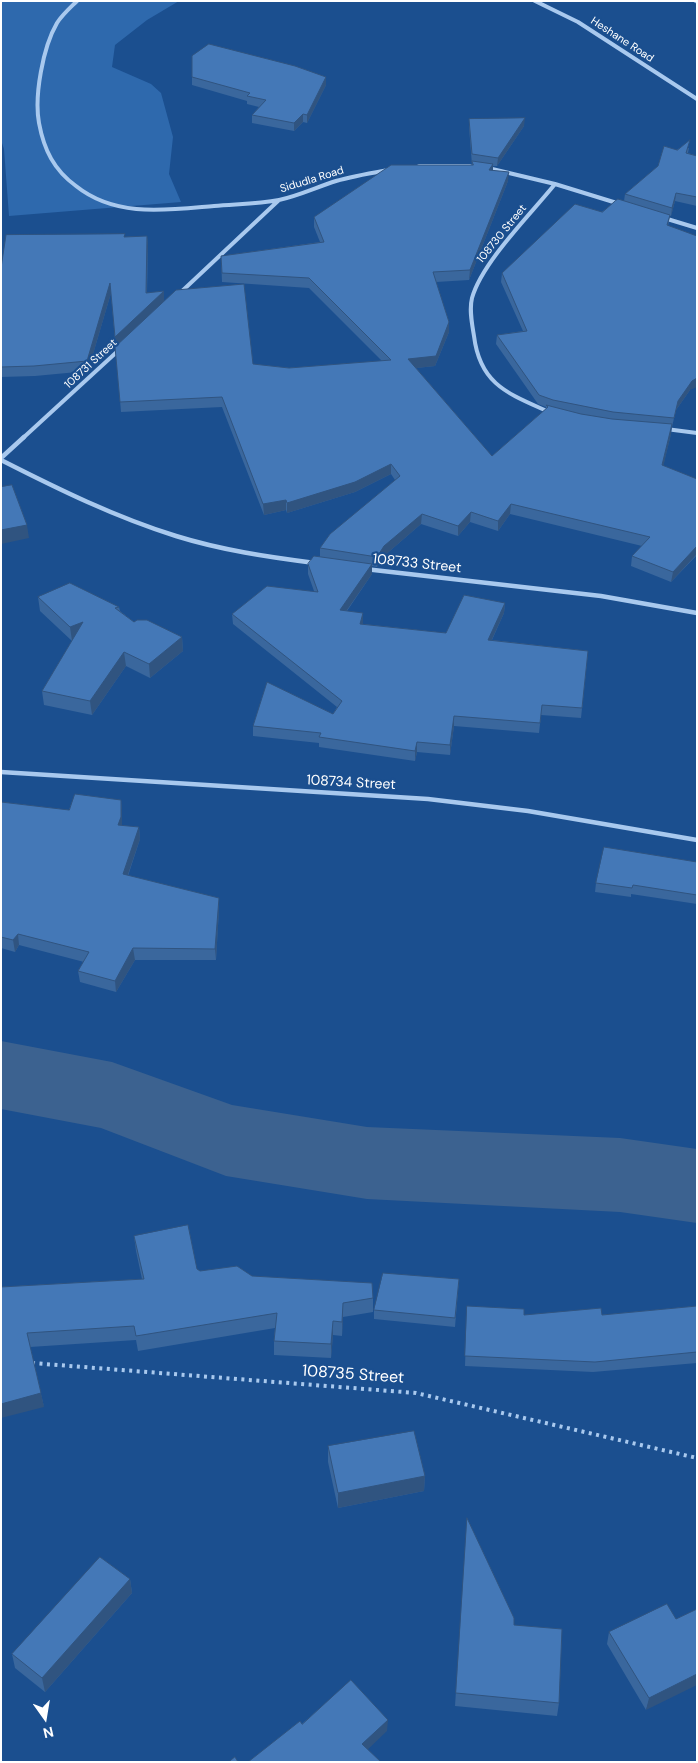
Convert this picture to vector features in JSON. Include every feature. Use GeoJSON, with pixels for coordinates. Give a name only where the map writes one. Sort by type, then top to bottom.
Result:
{"type":"FeatureCollection","features":[{"type":"Feature","properties":{"kind":"street","name":"Sidudla Road"},"geometry":{"type":"LineString","coordinates":[[77,1],[58,21],[52,32],[38,102],[38,121],[42,142],[51,161],[65,179],[100,202],[117,207],[141,210],[178,209],[279,200],[338,181],[389,170]]}},
{"type":"Feature","properties":{"kind":"street","name":"Heshane Road"},"geometry":{"type":"LineString","coordinates":[[535,1],[578,22],[697,99]]}},
{"type":"Feature","properties":{"kind":"street"},"geometry":{"type":"LineString","coordinates":[[416,166],[472,166]]}},
{"type":"Feature","properties":{"kind":"street"},"geometry":{"type":"LineString","coordinates":[[481,167],[555,184],[621,205]]}},
{"type":"Feature","properties":{"kind":"street","name":"108730 Street"},"geometry":{"type":"LineString","coordinates":[[555,184],[483,272],[472,299],[471,315],[476,353],[482,367],[492,381],[509,394],[540,410],[556,414]]}},
{"type":"Feature","properties":{"kind":"street"},"geometry":{"type":"LineString","coordinates":[[173,299],[279,200]]}},
{"type":"Feature","properties":{"kind":"street"},"geometry":{"type":"LineString","coordinates":[[659,217],[697,228]]}},
{"type":"Feature","properties":{"kind":"street","name":"108731 Street"},"geometry":{"type":"LineString","coordinates":[[1,459],[124,346]]}},
{"type":"Feature","properties":{"kind":"street"},"geometry":{"type":"LineString","coordinates":[[664,429],[697,433]]}},
{"type":"Feature","properties":{"kind":"street"},"geometry":{"type":"LineString","coordinates":[[1,459],[68,493],[158,530],[233,550],[322,564]]}},
{"type":"Feature","properties":{"kind":"street","name":"108733 Street"},"geometry":{"type":"LineString","coordinates":[[360,569],[601,596],[697,613]]}},
{"type":"Feature","properties":{"kind":"street","name":"108734 Street"},"geometry":{"type":"LineString","coordinates":[[1,772],[428,799],[528,811],[697,840]]}},
{"type":"Feature","properties":{"kind":"path","name":"108735 Street"},"geometry":{"type":"LineString","coordinates":[[31,1363],[416,1392],[697,1458]]}},
{"type":"Feature","properties":{"kind":"shaded area"},"geometry":{"type":"Polygon","coordinates":[[[1,1],[179,1],[147,20],[115,45],[112,67],[151,84],[161,93],[173,137],[169,174],[181,202],[9,216],[4,149],[1,140],[1,1]]]}},
{"type":"Feature","properties":{"kind":"building"},"geometry":{"type":"Polygon","coordinates":[[[209,44],[295,66],[326,77],[307,115],[303,114],[294,123],[252,115],[266,100],[247,96],[250,93],[192,77],[192,56],[209,44]]]}},
{"type":"Feature","properties":{"kind":"building"},"geometry":{"type":"Polygon","coordinates":[[[525,118],[498,158],[472,154],[469,119],[525,118]]]}},
{"type":"Feature","properties":{"kind":"building"},"geometry":{"type":"Polygon","coordinates":[[[690,140],[686,153],[697,156],[697,197],[676,193],[672,208],[625,194],[658,166],[664,146],[677,150],[690,140]]]}},
{"type":"Feature","properties":{"kind":"building"},"geometry":{"type":"Polygon","coordinates":[[[472,161],[493,164],[489,170],[509,172],[470,270],[433,272],[449,322],[436,356],[408,359],[492,456],[548,407],[546,405],[581,414],[612,419],[672,424],[662,465],[697,479],[697,546],[673,572],[632,556],[650,537],[511,504],[498,521],[471,512],[458,526],[422,514],[384,546],[377,557],[320,548],[330,534],[400,476],[391,464],[355,482],[287,503],[286,500],[263,504],[222,397],[120,402],[115,347],[176,290],[244,284],[253,364],[289,368],[391,360],[309,278],[222,273],[221,256],[324,242],[314,217],[391,165],[473,165],[472,161]]]}},
{"type":"Feature","properties":{"kind":"building"},"geometry":{"type":"Polygon","coordinates":[[[618,199],[670,215],[667,225],[697,236],[697,378],[692,381],[678,401],[674,418],[613,412],[553,400],[539,395],[497,335],[527,331],[502,273],[575,204],[602,212],[618,199]]]}},
{"type":"Feature","properties":{"kind":"building"},"geometry":{"type":"Polygon","coordinates":[[[125,234],[124,237],[147,236],[146,293],[164,291],[115,337],[110,283],[87,361],[1,367],[1,268],[6,235],[125,234]]]}},
{"type":"Feature","properties":{"kind":"building"},"geometry":{"type":"Polygon","coordinates":[[[12,485],[27,525],[1,530],[1,487],[12,485]]]}},
{"type":"Feature","properties":{"kind":"building"},"geometry":{"type":"Polygon","coordinates":[[[314,556],[372,564],[340,610],[363,613],[360,624],[446,633],[464,595],[505,603],[488,640],[588,651],[582,708],[542,705],[540,723],[454,716],[450,745],[417,742],[415,751],[319,737],[321,733],[253,726],[267,682],[333,714],[342,701],[232,614],[267,586],[318,592],[308,564],[314,556]]]}},
{"type":"Feature","properties":{"kind":"building"},"geometry":{"type":"Polygon","coordinates":[[[70,583],[119,607],[115,608],[134,622],[137,620],[147,620],[182,637],[149,664],[124,652],[90,701],[42,691],[83,622],[70,627],[38,597],[70,583]]]}},
{"type":"Feature","properties":{"kind":"building"},"geometry":{"type":"Polygon","coordinates":[[[75,794],[121,800],[121,817],[118,825],[139,827],[123,874],[219,898],[215,949],[133,948],[115,981],[78,971],[89,952],[18,934],[13,940],[1,937],[1,802],[69,810],[75,794]]]}},
{"type":"Feature","properties":{"kind":"building"},"geometry":{"type":"Polygon","coordinates":[[[604,847],[697,862],[697,895],[633,885],[632,888],[596,883],[604,847]]]}},
{"type":"Feature","properties":{"kind":"building"},"geometry":{"type":"Polygon","coordinates":[[[188,1225],[197,1269],[200,1271],[237,1266],[252,1276],[372,1283],[373,1298],[343,1303],[342,1322],[333,1321],[331,1344],[274,1341],[277,1313],[136,1336],[134,1326],[27,1333],[41,1393],[1,1404],[1,1287],[144,1279],[134,1236],[188,1225]]]}},
{"type":"Feature","properties":{"kind":"building"},"geometry":{"type":"Polygon","coordinates":[[[383,1273],[459,1279],[455,1318],[374,1310],[383,1273]]]}},
{"type":"Feature","properties":{"kind":"building"},"geometry":{"type":"Polygon","coordinates":[[[467,1306],[524,1309],[524,1315],[601,1308],[602,1315],[697,1306],[697,1352],[595,1362],[465,1356],[467,1306]]]}},
{"type":"Feature","properties":{"kind":"building"},"geometry":{"type":"Polygon","coordinates":[[[414,1431],[425,1476],[338,1493],[328,1446],[414,1431]]]}},
{"type":"Feature","properties":{"kind":"building"},"geometry":{"type":"Polygon","coordinates":[[[467,1518],[514,1618],[514,1625],[562,1629],[559,1703],[456,1693],[467,1518]]]}},
{"type":"Feature","properties":{"kind":"building"},"geometry":{"type":"Polygon","coordinates":[[[100,1557],[130,1579],[42,1678],[12,1654],[100,1557]]]}},
{"type":"Feature","properties":{"kind":"building"},"geometry":{"type":"Polygon","coordinates":[[[667,1604],[676,1619],[697,1609],[697,1674],[649,1698],[609,1632],[667,1604]]]}},
{"type":"Feature","properties":{"kind":"building"},"geometry":{"type":"Polygon","coordinates":[[[351,1680],[388,1720],[362,1744],[381,1762],[248,1762],[300,1721],[302,1724],[351,1680]]]}},
{"type":"Feature","properties":{"kind":"building"},"geometry":{"type":"Polygon","coordinates":[[[235,1757],[238,1762],[229,1762],[235,1757]]]}},
{"type":"Feature","properties":{"kind":"waterway"},"geometry":{"type":"LineString","coordinates":[[1,1075],[112,1096],[226,1140],[367,1163],[620,1175],[697,1186]]}}]}
